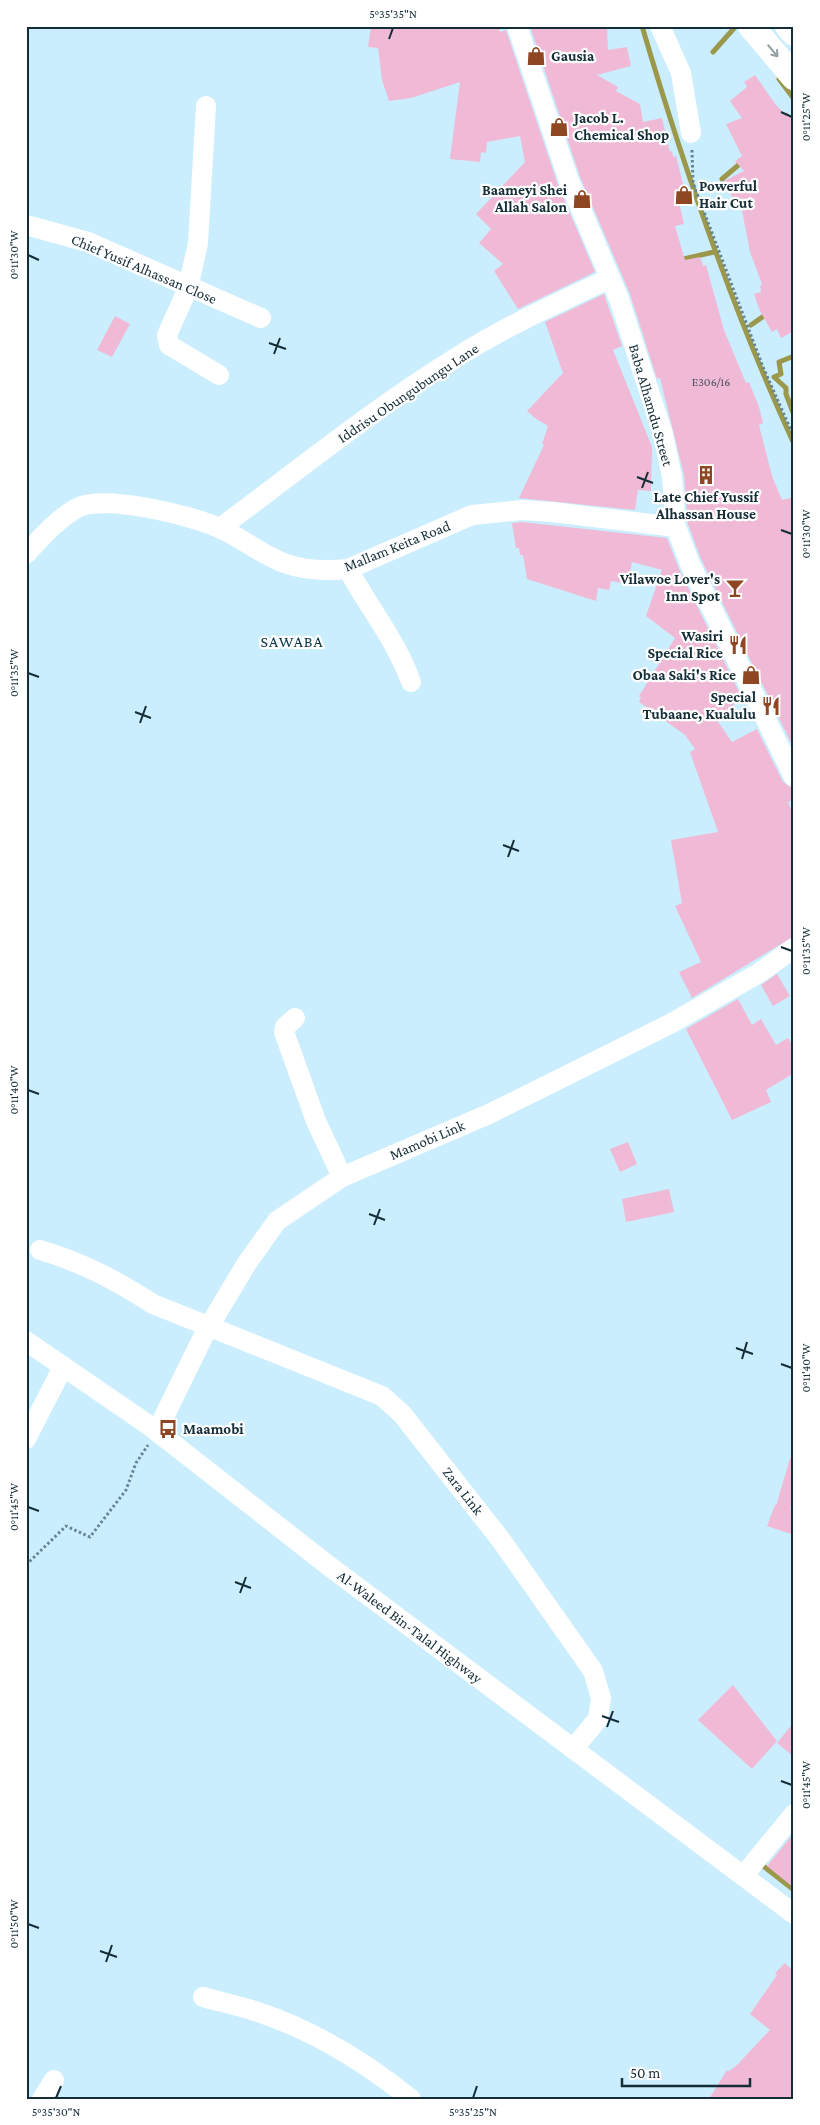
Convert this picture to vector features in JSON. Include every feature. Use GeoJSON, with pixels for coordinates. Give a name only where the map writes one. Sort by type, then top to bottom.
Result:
{"type":"FeatureCollection","features":[{"type":"Feature","properties":{"kind":"main road"},"geometry":{"type":"LineString","coordinates":[[751,26],[794,77]]}},
{"type":"Feature","properties":{"kind":"main road"},"geometry":{"type":"LineString","coordinates":[[788,26],[794,32]]}},
{"type":"Feature","properties":{"kind":"street","name":"Baba Alhamdu Street"},"geometry":{"type":"LineString","coordinates":[[517,26],[569,181],[619,299],[663,434],[672,477],[676,527],[694,571],[794,777]]}},
{"type":"Feature","properties":{"kind":"street"},"geometry":{"type":"LineString","coordinates":[[660,26],[681,73],[691,133]]}},
{"type":"Feature","properties":{"kind":"street"},"geometry":{"type":"LineString","coordinates":[[206,106],[198,243],[188,288],[166,341],[169,345],[219,375]]}},
{"type":"Feature","properties":{"kind":"street","name":"Chief Yusif Alhassan Close"},"geometry":{"type":"LineString","coordinates":[[26,225],[88,242],[188,288],[260,318]]}},
{"type":"Feature","properties":{"kind":"street","name":"Iddrisu Obungubungu Lane"},"geometry":{"type":"LineString","coordinates":[[220,528],[380,409],[455,358],[565,299],[610,279]]}},
{"type":"Feature","properties":{"kind":"street","name":"Mallam Keita Road"},"geometry":{"type":"LineString","coordinates":[[26,554],[53,525],[79,507],[131,504],[220,528],[263,554],[287,564],[330,571],[348,569],[472,515],[522,510],[676,527]]}},
{"type":"Feature","properties":{"kind":"street"},"geometry":{"type":"LineString","coordinates":[[348,569],[382,621],[404,660],[411,682]]}},
{"type":"Feature","properties":{"kind":"street","name":"Mamobi Link"},"geometry":{"type":"LineString","coordinates":[[157,1431],[211,1325],[247,1263],[276,1221],[342,1177],[489,1114],[672,1023],[759,973],[794,948]]}},
{"type":"Feature","properties":{"kind":"street"},"geometry":{"type":"LineString","coordinates":[[295,1018],[285,1026],[284,1032],[316,1121],[342,1177]]}},
{"type":"Feature","properties":{"kind":"street","name":"Zara Link"},"geometry":{"type":"LineString","coordinates":[[40,1250],[80,1262],[122,1284],[154,1304],[211,1325],[382,1396],[402,1414],[501,1540],[593,1671],[601,1698],[598,1719],[574,1749]]}},
{"type":"Feature","properties":{"kind":"street","name":"Al-Waleed Bin-Talal Highway"},"geometry":{"type":"LineString","coordinates":[[26,1341],[157,1431],[329,1566],[794,1914]]}},
{"type":"Feature","properties":{"kind":"street"},"geometry":{"type":"LineString","coordinates":[[26,1439],[63,1367]]}},
{"type":"Feature","properties":{"kind":"street"},"geometry":{"type":"LineString","coordinates":[[744,1875],[794,1814]]}},
{"type":"Feature","properties":{"kind":"street"},"geometry":{"type":"LineString","coordinates":[[203,1997],[257,2012],[328,2042],[376,2071],[411,2099]]}},
{"type":"Feature","properties":{"kind":"street"},"geometry":{"type":"LineString","coordinates":[[42,2099],[54,2080]]}},
{"type":"Feature","properties":{"kind":"path"},"geometry":{"type":"LineString","coordinates":[[691,133],[693,183],[763,366],[794,437]]}},
{"type":"Feature","properties":{"kind":"path"},"geometry":{"type":"LineString","coordinates":[[26,1565],[66,1526],[90,1537],[126,1490],[136,1463],[157,1431]]}},
{"type":"Feature","properties":{"kind":"building"},"geometry":{"type":"Polygon","coordinates":[[[371,26],[499,26],[500,32],[506,30],[558,185],[595,272],[518,309],[494,271],[503,264],[479,243],[491,229],[476,214],[525,162],[520,136],[487,142],[486,153],[481,152],[480,162],[450,159],[460,82],[411,98],[389,101],[382,80],[378,48],[368,47],[371,26]]]}},
{"type":"Feature","properties":{"kind":"building"},"geometry":{"type":"Polygon","coordinates":[[[530,26],[607,26],[608,50],[627,47],[631,66],[597,75],[618,87],[616,91],[640,104],[643,122],[662,118],[670,152],[672,151],[673,157],[676,156],[687,200],[679,202],[684,224],[675,226],[685,260],[700,257],[703,266],[706,265],[724,330],[746,383],[749,382],[759,407],[763,423],[759,425],[772,476],[782,500],[794,497],[794,749],[701,559],[688,524],[684,475],[660,378],[657,379],[630,294],[580,177],[530,26]]]}},
{"type":"Feature","properties":{"kind":"building"},"geometry":{"type":"Polygon","coordinates":[[[755,75],[776,105],[785,114],[787,112],[794,123],[794,331],[781,338],[777,329],[772,332],[760,311],[754,294],[761,292],[760,286],[762,284],[750,252],[740,200],[735,202],[724,181],[744,171],[735,161],[742,156],[726,124],[742,118],[730,101],[747,87],[744,82],[755,75]]]}},
{"type":"Feature","properties":{"kind":"building"},"geometry":{"type":"Polygon","coordinates":[[[604,294],[622,346],[613,350],[652,447],[651,491],[638,490],[635,510],[519,498],[544,445],[542,444],[548,426],[527,411],[563,373],[545,322],[604,294]]]}},
{"type":"Feature","properties":{"kind":"building"},"geometry":{"type":"Polygon","coordinates":[[[115,316],[130,324],[112,357],[97,350],[115,316]]]}},
{"type":"Feature","properties":{"kind":"building"},"geometry":{"type":"Polygon","coordinates":[[[522,522],[667,538],[679,569],[744,702],[739,704],[737,702],[716,719],[732,742],[757,729],[783,782],[794,789],[794,799],[788,802],[794,817],[794,936],[692,998],[679,972],[701,962],[675,906],[682,903],[671,840],[718,832],[690,752],[695,749],[685,735],[639,702],[641,697],[639,696],[675,638],[646,616],[662,570],[632,562],[628,584],[611,581],[609,590],[598,588],[596,601],[527,579],[523,555],[520,555],[519,548],[516,548],[512,523],[522,522]]]}},
{"type":"Feature","properties":{"kind":"building"},"geometry":{"type":"Polygon","coordinates":[[[777,974],[790,996],[773,1006],[761,985],[777,974]]]}},
{"type":"Feature","properties":{"kind":"building"},"geometry":{"type":"Polygon","coordinates":[[[738,999],[752,1025],[761,1019],[776,1045],[788,1038],[794,1048],[794,1073],[766,1090],[771,1102],[732,1120],[686,1029],[738,999]]]}},
{"type":"Feature","properties":{"kind":"building"},"geometry":{"type":"Polygon","coordinates":[[[628,1142],[637,1164],[620,1172],[610,1149],[628,1142]]]}},
{"type":"Feature","properties":{"kind":"building"},"geometry":{"type":"Polygon","coordinates":[[[669,1189],[674,1212],[626,1222],[622,1199],[669,1189]]]}},
{"type":"Feature","properties":{"kind":"building"},"geometry":{"type":"Polygon","coordinates":[[[790,1458],[794,1459],[794,1495],[790,1510],[794,1512],[794,1535],[767,1526],[776,1506],[790,1458]]]}},
{"type":"Feature","properties":{"kind":"building"},"geometry":{"type":"Polygon","coordinates":[[[733,1685],[777,1741],[752,1769],[698,1720],[733,1685]]]}},
{"type":"Feature","properties":{"kind":"building"},"geometry":{"type":"Polygon","coordinates":[[[794,1722],[794,1757],[777,1743],[794,1722]]]}},
{"type":"Feature","properties":{"kind":"building"},"geometry":{"type":"Polygon","coordinates":[[[794,1833],[794,1888],[767,1866],[794,1833]]]}},
{"type":"Feature","properties":{"kind":"building"},"geometry":{"type":"Polygon","coordinates":[[[785,1963],[794,1972],[794,2099],[709,2099],[727,2070],[729,2071],[736,2066],[770,2030],[750,2014],[777,1975],[775,1973],[785,1963]]]}},
{"type":"Feature","properties":{"kind":"waterway"},"geometry":{"type":"LineString","coordinates":[[642,26],[692,186],[750,342],[794,444]]}},
{"type":"Feature","properties":{"kind":"waterway"},"geometry":{"type":"LineString","coordinates":[[713,52],[736,26]]}},
{"type":"Feature","properties":{"kind":"waterway"},"geometry":{"type":"LineString","coordinates":[[779,79],[794,99]]}},
{"type":"Feature","properties":{"kind":"waterway"},"geometry":{"type":"LineString","coordinates":[[722,179],[742,162]]}},
{"type":"Feature","properties":{"kind":"waterway"},"geometry":{"type":"LineString","coordinates":[[679,260],[714,252]]}},
{"type":"Feature","properties":{"kind":"waterway"},"geometry":{"type":"LineString","coordinates":[[751,325],[768,313]]}},
{"type":"Feature","properties":{"kind":"waterway"},"geometry":{"type":"LineString","coordinates":[[794,356],[779,362],[781,374],[774,377],[786,388],[786,394],[794,415]]}},
{"type":"Feature","properties":{"kind":"waterway"},"geometry":{"type":"LineString","coordinates":[[765,1861],[762,1865],[794,1890]]}},
{"type":"Feature","properties":{"kind":"place","name":"Gausia"},"geometry":{"type":"Point","coordinates":[536,56]}},
{"type":"Feature","properties":{"kind":"place","name":"Jacob L. Chemical Shop"},"geometry":{"type":"Point","coordinates":[559,127]}},
{"type":"Feature","properties":{"kind":"place","name":"Powerful Hair Cut"},"geometry":{"type":"Point","coordinates":[684,195]}},
{"type":"Feature","properties":{"kind":"place","name":"Baameyi Shei Allah Salon"},"geometry":{"type":"Point","coordinates":[582,199]}},
{"type":"Feature","properties":{"kind":"place","name":"Late Chief Yussif Alhassan House"},"geometry":{"type":"Point","coordinates":[706,475]}},
{"type":"Feature","properties":{"kind":"place","name":"Vilawoe Lover's Inn Spot"},"geometry":{"type":"Point","coordinates":[735,588]}},
{"type":"Feature","properties":{"kind":"place","name":"Wasiri Special Rice"},"geometry":{"type":"Point","coordinates":[738,645]}},
{"type":"Feature","properties":{"kind":"place","name":"Obaa Saki's Rice"},"geometry":{"type":"Point","coordinates":[751,675]}},
{"type":"Feature","properties":{"kind":"place","name":"Special Tubaane, Kualulu"},"geometry":{"type":"Point","coordinates":[771,706]}},
{"type":"Feature","properties":{"kind":"place","name":"Maamobi"},"geometry":{"type":"Point","coordinates":[168,1429]}},
{"type":"Feature","properties":{"kind":"district","name":"SAWABA"},"geometry":{"type":"Point","coordinates":[292,641]}}]}
